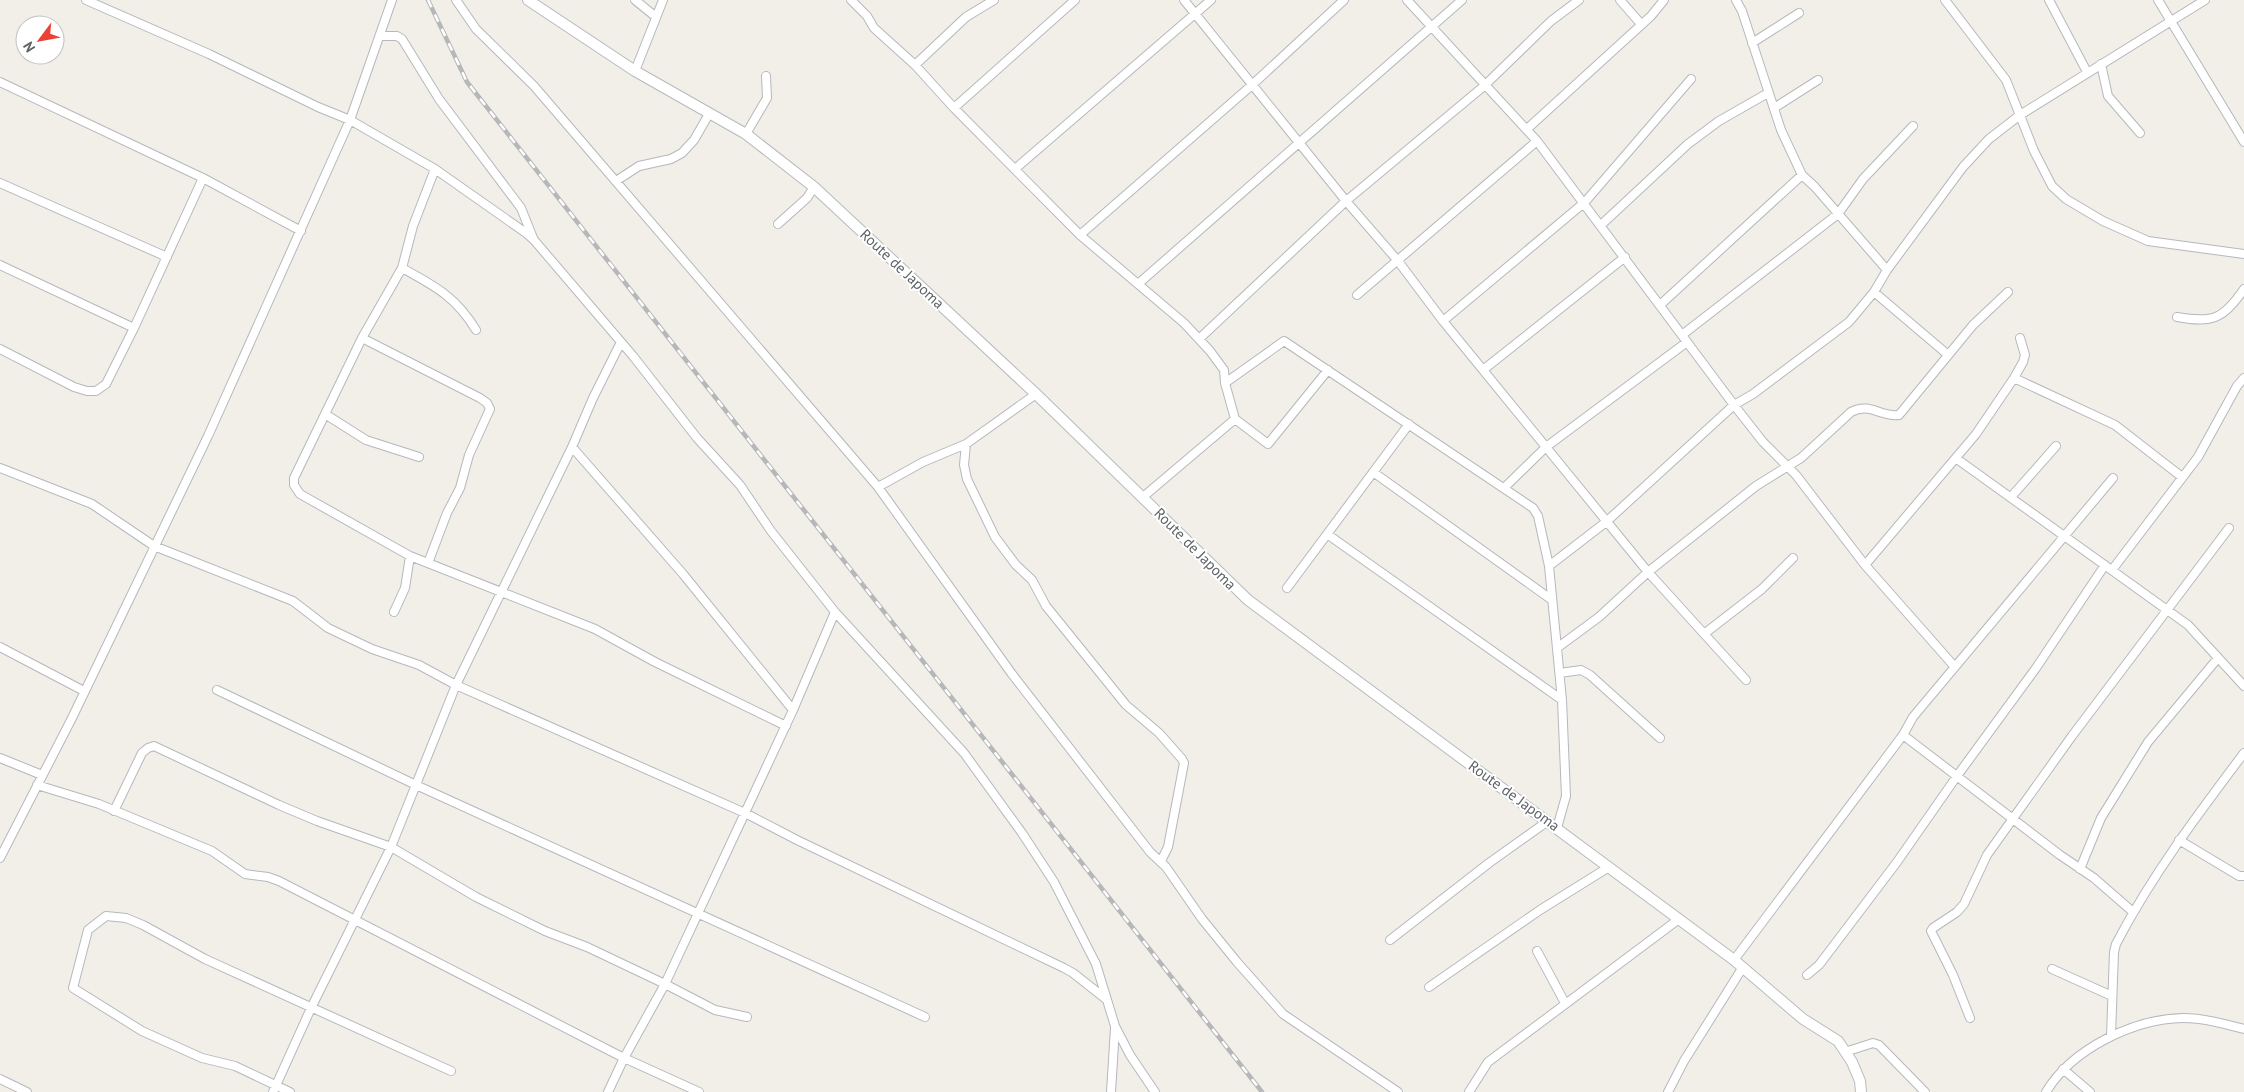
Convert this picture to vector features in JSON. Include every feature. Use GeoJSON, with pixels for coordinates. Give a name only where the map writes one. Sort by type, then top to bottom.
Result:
{"type":"FeatureCollection","features":[{"type":"Feature","properties":{"kind":"street"},"geometry":{"type":"LineString","coordinates":[[86,0],[209,54],[318,107],[350,120],[435,169],[534,240],[621,342],[691,431],[740,485],[771,531],[835,612],[964,753],[1022,833],[1054,882],[1087,943],[1096,964],[1115,1026],[1130,1055],[1155,1092]]}},
{"type":"Feature","properties":{"kind":"street"},"geometry":{"type":"LineString","coordinates":[[0,858],[84,691],[208,436],[350,120],[392,0]]}},
{"type":"Feature","properties":{"kind":"street"},"geometry":{"type":"LineString","coordinates":[[456,0],[476,29],[529,80],[878,487],[1040,712],[1150,852],[1161,861],[1202,920],[1237,962],[1284,1014],[1398,1092]]}},
{"type":"Feature","properties":{"kind":"street","name":"Route de Japoma"},"geometry":{"type":"LineString","coordinates":[[528,0],[634,71],[746,134],[814,187],[1036,394],[1143,497],[1221,576],[1248,600],[1734,960],[1803,1019],[1838,1041],[1860,1081],[1861,1092]]}},
{"type":"Feature","properties":{"kind":"street"},"geometry":{"type":"LineString","coordinates":[[635,0],[656,17]]}},
{"type":"Feature","properties":{"kind":"street"},"geometry":{"type":"LineString","coordinates":[[634,71],[663,0]]}},
{"type":"Feature","properties":{"kind":"street"},"geometry":{"type":"LineString","coordinates":[[851,0],[867,16],[874,28],[915,65],[954,108],[1080,235],[1184,323],[1199,339],[1219,361],[1224,370],[1225,383],[1234,419],[1268,444],[1328,370]]}},
{"type":"Feature","properties":{"kind":"street"},"geometry":{"type":"LineString","coordinates":[[915,65],[966,17],[994,0]]}},
{"type":"Feature","properties":{"kind":"street"},"geometry":{"type":"LineString","coordinates":[[954,108],[1075,0]]}},
{"type":"Feature","properties":{"kind":"street"},"geometry":{"type":"LineString","coordinates":[[1184,0],[1298,143],[1398,261],[1443,321],[1606,522],[1648,572],[1746,680]]}},
{"type":"Feature","properties":{"kind":"street"},"geometry":{"type":"LineString","coordinates":[[1015,169],[1211,0]]}},
{"type":"Feature","properties":{"kind":"street"},"geometry":{"type":"LineString","coordinates":[[1080,235],[1252,84],[1344,0]]}},
{"type":"Feature","properties":{"kind":"street"},"geometry":{"type":"LineString","coordinates":[[1406,0],[1537,141],[1585,202],[1734,405],[1764,442],[1788,466],[1865,565],[1954,666]]}},
{"type":"Feature","properties":{"kind":"street"},"geometry":{"type":"LineString","coordinates":[[1138,284],[1431,25],[1462,0]]}},
{"type":"Feature","properties":{"kind":"street"},"geometry":{"type":"LineString","coordinates":[[1199,339],[1346,201],[1484,86],[1551,21],[1579,0]]}},
{"type":"Feature","properties":{"kind":"street"},"geometry":{"type":"LineString","coordinates":[[1620,0],[1641,24]]}},
{"type":"Feature","properties":{"kind":"street"},"geometry":{"type":"LineString","coordinates":[[1527,129],[1651,16],[1664,0]]}},
{"type":"Feature","properties":{"kind":"street"},"geometry":{"type":"LineString","coordinates":[[1736,0],[1781,130],[1802,175],[1815,187],[1888,270]]}},
{"type":"Feature","properties":{"kind":"street"},"geometry":{"type":"LineString","coordinates":[[1945,0],[2002,74],[2034,151],[2052,186],[2066,200],[2103,221],[2148,241],[2244,254]]}},
{"type":"Feature","properties":{"kind":"street"},"geometry":{"type":"LineString","coordinates":[[2049,0],[2087,72]]}},
{"type":"Feature","properties":{"kind":"street"},"geometry":{"type":"LineString","coordinates":[[2158,0],[2244,142]]}},
{"type":"Feature","properties":{"kind":"street"},"geometry":{"type":"LineString","coordinates":[[1549,566],[1606,522],[1734,405],[1753,394],[1849,322],[1874,292],[1963,167],[1989,139],[2020,115],[2205,0]]}},
{"type":"Feature","properties":{"kind":"street"},"geometry":{"type":"LineString","coordinates":[[1752,43],[1799,13]]}},
{"type":"Feature","properties":{"kind":"street"},"geometry":{"type":"LineString","coordinates":[[380,36],[397,36],[407,45],[439,100],[521,208],[534,240]]}},
{"type":"Feature","properties":{"kind":"street"},"geometry":{"type":"LineString","coordinates":[[2101,64],[2108,96],[2140,133]]}},
{"type":"Feature","properties":{"kind":"street"},"geometry":{"type":"LineString","coordinates":[[746,134],[767,98],[766,76]]}},
{"type":"Feature","properties":{"kind":"street"},"geometry":{"type":"LineString","coordinates":[[1443,321],[1585,202],[1691,79]]}},
{"type":"Feature","properties":{"kind":"street"},"geometry":{"type":"LineString","coordinates":[[1774,108],[1818,80]]}},
{"type":"Feature","properties":{"kind":"street"},"geometry":{"type":"LineString","coordinates":[[0,82],[203,178],[301,231]]}},
{"type":"Feature","properties":{"kind":"street"},"geometry":{"type":"LineString","coordinates":[[1601,225],[1688,144],[1719,121],[1768,93]]}},
{"type":"Feature","properties":{"kind":"street"},"geometry":{"type":"LineString","coordinates":[[616,181],[639,166],[671,159],[682,153],[694,140],[709,114]]}},
{"type":"Feature","properties":{"kind":"street"},"geometry":{"type":"LineString","coordinates":[[1504,488],[1546,448],[1838,214],[1863,179],[1913,126]]}},
{"type":"Feature","properties":{"kind":"street"},"geometry":{"type":"LineString","coordinates":[[1357,295],[1537,141]]}},
{"type":"Feature","properties":{"kind":"street"},"geometry":{"type":"LineString","coordinates":[[435,169],[413,226],[402,268],[362,338],[294,478],[294,485],[300,494],[410,556],[595,629],[655,662],[786,726]]}},
{"type":"Feature","properties":{"kind":"street"},"geometry":{"type":"LineString","coordinates":[[1660,305],[1802,175]]}},
{"type":"Feature","properties":{"kind":"street"},"geometry":{"type":"LineString","coordinates":[[0,349],[74,387],[87,391],[96,391],[106,384],[203,178]]}},
{"type":"Feature","properties":{"kind":"street"},"geometry":{"type":"LineString","coordinates":[[0,183],[167,257]]}},
{"type":"Feature","properties":{"kind":"street"},"geometry":{"type":"LineString","coordinates":[[778,224],[807,198],[814,187]]}},
{"type":"Feature","properties":{"kind":"street"},"geometry":{"type":"LineString","coordinates":[[1483,370],[1625,257]]}},
{"type":"Feature","properties":{"kind":"street"},"geometry":{"type":"LineString","coordinates":[[0,265],[134,328]]}},
{"type":"Feature","properties":{"kind":"street"},"geometry":{"type":"LineString","coordinates":[[402,268],[434,285],[452,298],[465,312],[476,330]]}},
{"type":"Feature","properties":{"kind":"street"},"geometry":{"type":"LineString","coordinates":[[2176,317],[2201,321],[2211,319],[2235,302],[2244,289]]}},
{"type":"Feature","properties":{"kind":"street"},"geometry":{"type":"LineString","coordinates":[[1874,292],[1947,354]]}},
{"type":"Feature","properties":{"kind":"street"},"geometry":{"type":"LineString","coordinates":[[1557,648],[1599,618],[1648,572],[1756,486],[1801,458],[1851,412],[1860,407],[1877,410],[1889,416],[1899,414],[1972,325],[2008,292]]}},
{"type":"Feature","properties":{"kind":"street"},"geometry":{"type":"LineString","coordinates":[[362,338],[480,398],[487,403],[490,409],[483,428],[469,455],[460,488],[447,513],[428,563]]}},
{"type":"Feature","properties":{"kind":"street"},"geometry":{"type":"LineString","coordinates":[[1865,565],[1957,459],[2014,378],[2025,356],[2020,338]]}},
{"type":"Feature","properties":{"kind":"street"},"geometry":{"type":"LineString","coordinates":[[1225,383],[1284,341],[1533,508],[1538,516],[1549,566],[1560,673],[1566,796],[1557,828]]}},
{"type":"Feature","properties":{"kind":"street"},"geometry":{"type":"LineString","coordinates":[[274,1088],[312,1006],[391,847],[456,685],[572,448],[593,398],[621,342]]}},
{"type":"Feature","properties":{"kind":"street"},"geometry":{"type":"LineString","coordinates":[[2014,378],[2115,425],[2182,477]]}},
{"type":"Feature","properties":{"kind":"street"},"geometry":{"type":"LineString","coordinates":[[1807,975],[1819,965],[1897,862],[1957,776],[2109,568],[2198,457],[2237,386],[2244,378]]}},
{"type":"Feature","properties":{"kind":"street"},"geometry":{"type":"LineString","coordinates":[[878,487],[923,462],[966,444],[1036,394]]}},
{"type":"Feature","properties":{"kind":"street"},"geometry":{"type":"LineString","coordinates":[[325,414],[366,440],[419,457]]}},
{"type":"Feature","properties":{"kind":"street"},"geometry":{"type":"LineString","coordinates":[[1143,497],[1234,419]]}},
{"type":"Feature","properties":{"kind":"street"},"geometry":{"type":"LineString","coordinates":[[1287,588],[1409,424]]}},
{"type":"Feature","properties":{"kind":"street"},"geometry":{"type":"LineString","coordinates":[[966,444],[964,465],[967,479],[996,537],[1016,565],[1032,580],[1046,606],[1126,705],[1159,733],[1184,763],[1170,840],[1161,861]]}},
{"type":"Feature","properties":{"kind":"street"},"geometry":{"type":"LineString","coordinates":[[2011,497],[2056,446]]}},
{"type":"Feature","properties":{"kind":"street"},"geometry":{"type":"LineString","coordinates":[[572,448],[683,574],[793,710]]}},
{"type":"Feature","properties":{"kind":"street"},"geometry":{"type":"LineString","coordinates":[[1957,459],[2188,625],[2244,686]]}},
{"type":"Feature","properties":{"kind":"street"},"geometry":{"type":"LineString","coordinates":[[0,468],[92,504],[154,546],[292,601],[328,628],[372,650],[419,666],[456,685],[745,813],[1069,971],[1106,999]]}},
{"type":"Feature","properties":{"kind":"street"},"geometry":{"type":"LineString","coordinates":[[1373,472],[1552,600]]}},
{"type":"Feature","properties":{"kind":"street"},"geometry":{"type":"LineString","coordinates":[[1734,960],[1904,735],[1913,716],[2113,478]]}},
{"type":"Feature","properties":{"kind":"street"},"geometry":{"type":"LineString","coordinates":[[1970,1018],[1953,975],[1931,931],[1935,926],[1957,912],[1964,904],[1987,856],[2072,736],[2228,528]]}},
{"type":"Feature","properties":{"kind":"street"},"geometry":{"type":"LineString","coordinates":[[1327,534],[1562,700]]}},
{"type":"Feature","properties":{"kind":"street"},"geometry":{"type":"LineString","coordinates":[[394,612],[405,588],[410,556]]}},
{"type":"Feature","properties":{"kind":"street"},"geometry":{"type":"LineString","coordinates":[[1704,634],[1762,589],[1793,558]]}},
{"type":"Feature","properties":{"kind":"street"},"geometry":{"type":"LineString","coordinates":[[608,1092],[624,1058],[665,984],[786,726],[835,612]]}},
{"type":"Feature","properties":{"kind":"street"},"geometry":{"type":"LineString","coordinates":[[0,647],[84,691]]}},
{"type":"Feature","properties":{"kind":"street"},"geometry":{"type":"LineString","coordinates":[[2080,869],[2101,818],[2148,742],[2218,658]]}},
{"type":"Feature","properties":{"kind":"street"},"geometry":{"type":"LineString","coordinates":[[1560,673],[1581,670],[1590,675],[1660,738]]}},
{"type":"Feature","properties":{"kind":"street"},"geometry":{"type":"LineString","coordinates":[[217,690],[416,785],[925,1017]]}},
{"type":"Feature","properties":{"kind":"street"},"geometry":{"type":"LineString","coordinates":[[1904,735],[2014,820],[2094,878],[2133,912]]}},
{"type":"Feature","properties":{"kind":"street"},"geometry":{"type":"LineString","coordinates":[[114,811],[142,753],[154,746],[279,806],[391,847],[485,901],[545,931],[587,947],[715,1010],[747,1017]]}},
{"type":"Feature","properties":{"kind":"street"},"geometry":{"type":"LineString","coordinates":[[2111,1036],[2114,952],[2133,912],[2179,840],[2244,752]]}},
{"type":"Feature","properties":{"kind":"street"},"geometry":{"type":"LineString","coordinates":[[0,758],[42,775]]}},
{"type":"Feature","properties":{"kind":"street"},"geometry":{"type":"LineString","coordinates":[[37,785],[65,792],[212,851],[245,874],[279,880],[624,1058],[699,1092]]}},
{"type":"Feature","properties":{"kind":"street"},"geometry":{"type":"LineString","coordinates":[[1390,940],[1489,863],[1548,821]]}},
{"type":"Feature","properties":{"kind":"street"},"geometry":{"type":"LineString","coordinates":[[2179,840],[2239,876],[2244,876]]}},
{"type":"Feature","properties":{"kind":"street"},"geometry":{"type":"LineString","coordinates":[[1429,987],[1540,910],[1609,867]]}},
{"type":"Feature","properties":{"kind":"street"},"geometry":{"type":"LineString","coordinates":[[290,1092],[274,1088],[236,1066],[202,1058],[142,1031],[72,988],[88,930],[106,916],[126,918],[205,959],[452,1071]]}},
{"type":"Feature","properties":{"kind":"street"},"geometry":{"type":"LineString","coordinates":[[1469,1092],[1488,1062],[1679,919]]}},
{"type":"Feature","properties":{"kind":"street"},"geometry":{"type":"LineString","coordinates":[[1537,951],[1565,1003]]}},
{"type":"Feature","properties":{"kind":"street"},"geometry":{"type":"LineString","coordinates":[[1668,1092],[1684,1061],[1743,967]]}},
{"type":"Feature","properties":{"kind":"street"},"geometry":{"type":"LineString","coordinates":[[2052,970],[2112,996]]}},
{"type":"Feature","properties":{"kind":"street"},"geometry":{"type":"LineString","coordinates":[[2046,1092],[2063,1069],[2111,1036],[2169,1019],[2186,1018],[2244,1029]]}},
{"type":"Feature","properties":{"kind":"street"},"geometry":{"type":"LineString","coordinates":[[1111,1092],[1115,1026]]}},
{"type":"Feature","properties":{"kind":"street"},"geometry":{"type":"LineString","coordinates":[[1845,1052],[1873,1043],[1879,1045],[1925,1092]]}},
{"type":"Feature","properties":{"kind":"street"},"geometry":{"type":"LineString","coordinates":[[2063,1069],[2090,1092]]}},
{"type":"Feature","properties":{"kind":"street"},"geometry":{"type":"LineString","coordinates":[[0,1079],[27,1092]]}},
{"type":"Feature","properties":{"kind":"railway"},"geometry":{"type":"LineString","coordinates":[[428,0],[467,82],[1262,1092]]}}]}
